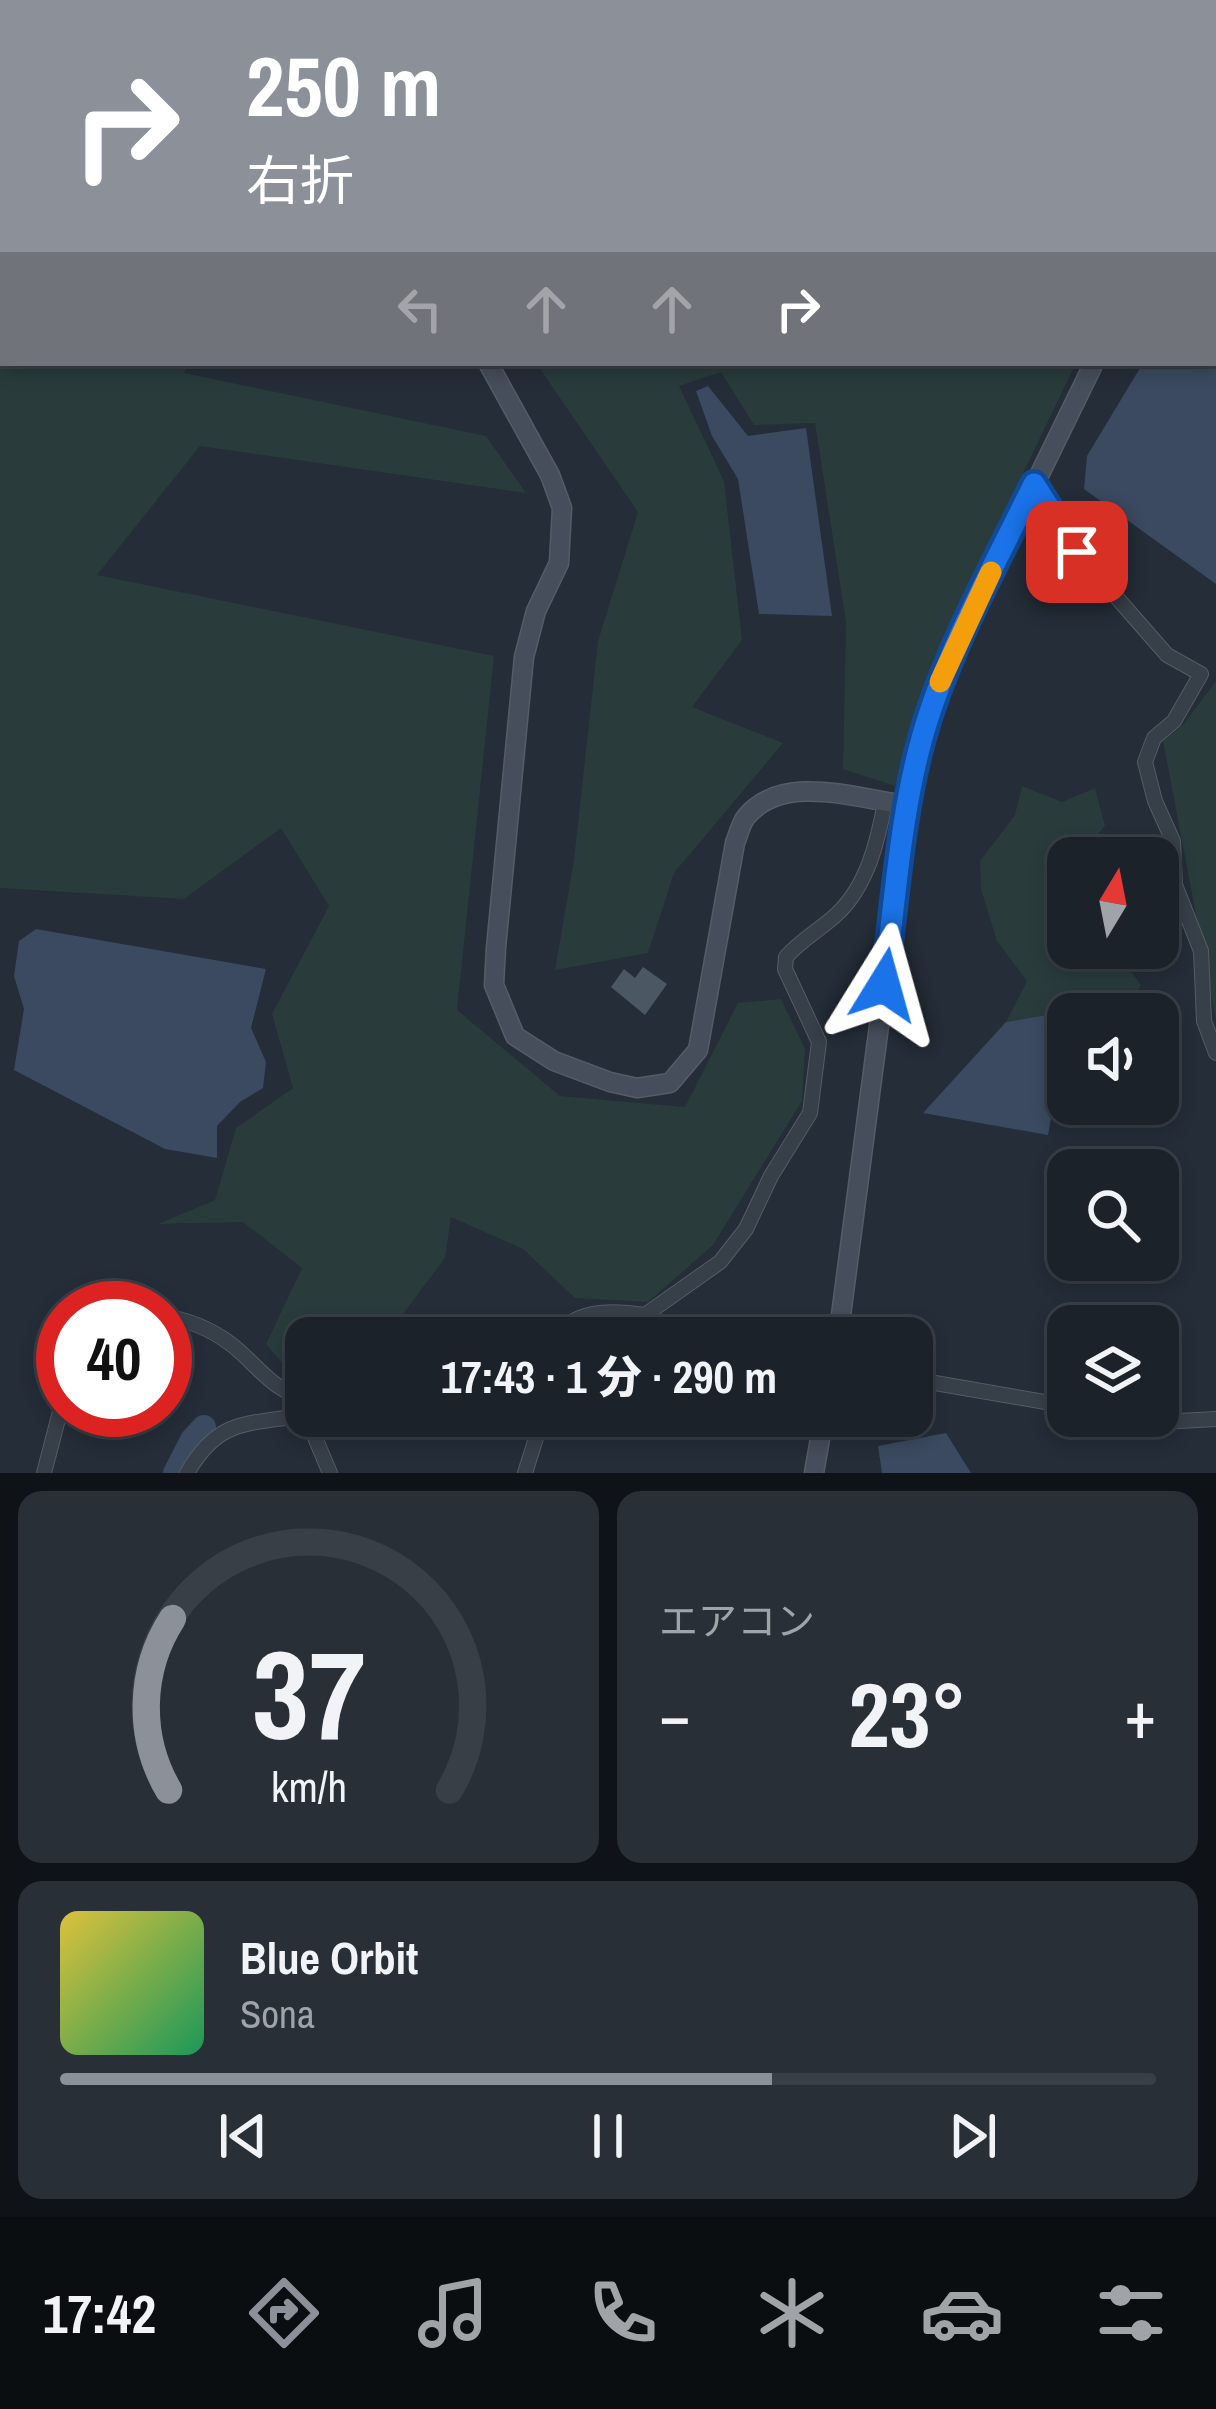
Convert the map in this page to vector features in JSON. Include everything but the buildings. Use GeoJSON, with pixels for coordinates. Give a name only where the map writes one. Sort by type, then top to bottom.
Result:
{"type":"FeatureCollection","features":[{"type":"Feature","properties":{"kind":"street"},"geometry":{"type":"LineString","coordinates":[[490,366],[550,475],[562,508],[559,563],[536,611],[524,657],[505,854],[494,985],[515,1036],[554,1061],[610,1082],[637,1088],[670,1082],[698,1050],[735,843],[745,818],[771,799],[797,791],[908,805]]}},
{"type":"Feature","properties":{"kind":"street"},"geometry":{"type":"LineString","coordinates":[[841,1317],[908,805],[922,740],[945,668],[1093,366]]}},
{"type":"Feature","properties":{"kind":"street"},"geometry":{"type":"LineString","coordinates":[[1034,484],[1077,552],[1167,655],[1201,674],[1174,722],[1154,738],[1145,762],[1155,801],[1173,841],[1175,885],[1202,951],[1204,1021],[1216,1053]]}},
{"type":"Feature","properties":{"kind":"street"},"geometry":{"type":"LineString","coordinates":[[579,1317],[618,1311],[645,1315],[721,1262],[746,1229],[810,1112],[819,1042],[785,969],[787,957],[842,910],[858,885],[878,844],[885,802]]}},
{"type":"Feature","properties":{"kind":"street"},"geometry":{"type":"LineString","coordinates":[[192,1323],[229,1342],[285,1390]]}},
{"type":"Feature","properties":{"kind":"street"},"geometry":{"type":"LineString","coordinates":[[933,1383],[1047,1402]]}},
{"type":"Feature","properties":{"kind":"street"},"geometry":{"type":"LineString","coordinates":[[187,1473],[212,1437],[230,1427],[285,1418]]}},
{"type":"Feature","properties":{"kind":"street"},"geometry":{"type":"LineString","coordinates":[[1179,1421],[1216,1419]]}},
{"type":"Feature","properties":{"kind":"street"},"geometry":{"type":"LineString","coordinates":[[44,1473],[53,1437]]}},
{"type":"Feature","properties":{"kind":"street"},"geometry":{"type":"LineString","coordinates":[[314,1437],[330,1473]]}},
{"type":"Feature","properties":{"kind":"street"},"geometry":{"type":"LineString","coordinates":[[525,1473],[536,1437]]}},
{"type":"Feature","properties":{"kind":"street"},"geometry":{"type":"LineString","coordinates":[[814,1473],[820,1437]]}},
{"type":"Feature","properties":{"kind":"shaded area"},"geometry":{"type":"Polygon","coordinates":[[[0,366],[188,366],[184,373],[486,436],[526,493],[200,446],[97,575],[494,656],[457,1010],[560,1096],[685,1107],[738,1003],[781,999],[805,1049],[802,1101],[713,1245],[648,1302],[575,1298],[523,1249],[451,1217],[445,1258],[401,1317],[285,1317],[285,1366],[266,1344],[302,1268],[243,1222],[158,1224],[215,1200],[236,1128],[293,1088],[272,1014],[329,906],[281,828],[184,899],[0,888],[0,366]]]}},
{"type":"Feature","properties":{"kind":"shaded area"},"geometry":{"type":"Polygon","coordinates":[[[538,366],[1075,366],[934,659],[895,786],[843,769],[846,622],[815,423],[754,425],[721,372],[679,386],[724,481],[742,640],[692,707],[783,743],[674,873],[648,953],[555,970],[574,860],[598,641],[638,512],[538,366]]]}},
{"type":"Feature","properties":{"kind":"shaded area"},"geometry":{"type":"Polygon","coordinates":[[[1216,681],[1216,1020],[1163,741],[1183,725],[1216,681]]]}},
{"type":"Feature","properties":{"kind":"shaded area"},"geometry":{"type":"Polygon","coordinates":[[[1022,786],[1062,802],[1095,788],[1105,826],[1095,837],[1047,837],[1047,969],[1129,969],[1141,985],[1136,993],[1047,993],[1047,1015],[1006,1022],[1027,981],[997,941],[981,889],[980,861],[1015,815],[1022,786]]]}},
{"type":"Feature","properties":{"kind":"water"},"geometry":{"type":"Polygon","coordinates":[[[1141,366],[1216,366],[1216,584],[1084,489],[1087,456],[1141,366]]]}},
{"type":"Feature","properties":{"kind":"water"},"geometry":{"type":"Polygon","coordinates":[[[708,386],[748,436],[806,428],[832,616],[759,614],[738,479],[712,436],[696,391],[708,386]]]}},
{"type":"Feature","properties":{"kind":"water"},"geometry":{"type":"Polygon","coordinates":[[[36,929],[266,969],[251,1028],[266,1062],[263,1088],[240,1102],[217,1126],[217,1158],[165,1149],[14,1070],[24,1009],[14,976],[19,941],[36,929]]]}},
{"type":"Feature","properties":{"kind":"water"},"geometry":{"type":"Polygon","coordinates":[[[1047,1015],[1048,1135],[923,1113],[1006,1022],[1047,1015]]]}},
{"type":"Feature","properties":{"kind":"water"},"geometry":{"type":"Polygon","coordinates":[[[946,1433],[971,1473],[882,1473],[878,1446],[946,1433]]]}},
{"type":"Feature","properties":{"kind":"waterway"},"geometry":{"type":"LineString","coordinates":[[175,1473],[204,1427]]}},
{"type":"Feature","properties":{"kind":"slow traffic"},"geometry":{"type":"LineString","coordinates":[[940,682],[991,572]]}},
{"type":"Feature","properties":{"kind":"route"},"geometry":{"type":"LineString","coordinates":[[884,985],[908,805],[922,740],[945,668],[1034,484],[1077,552]]}}]}
